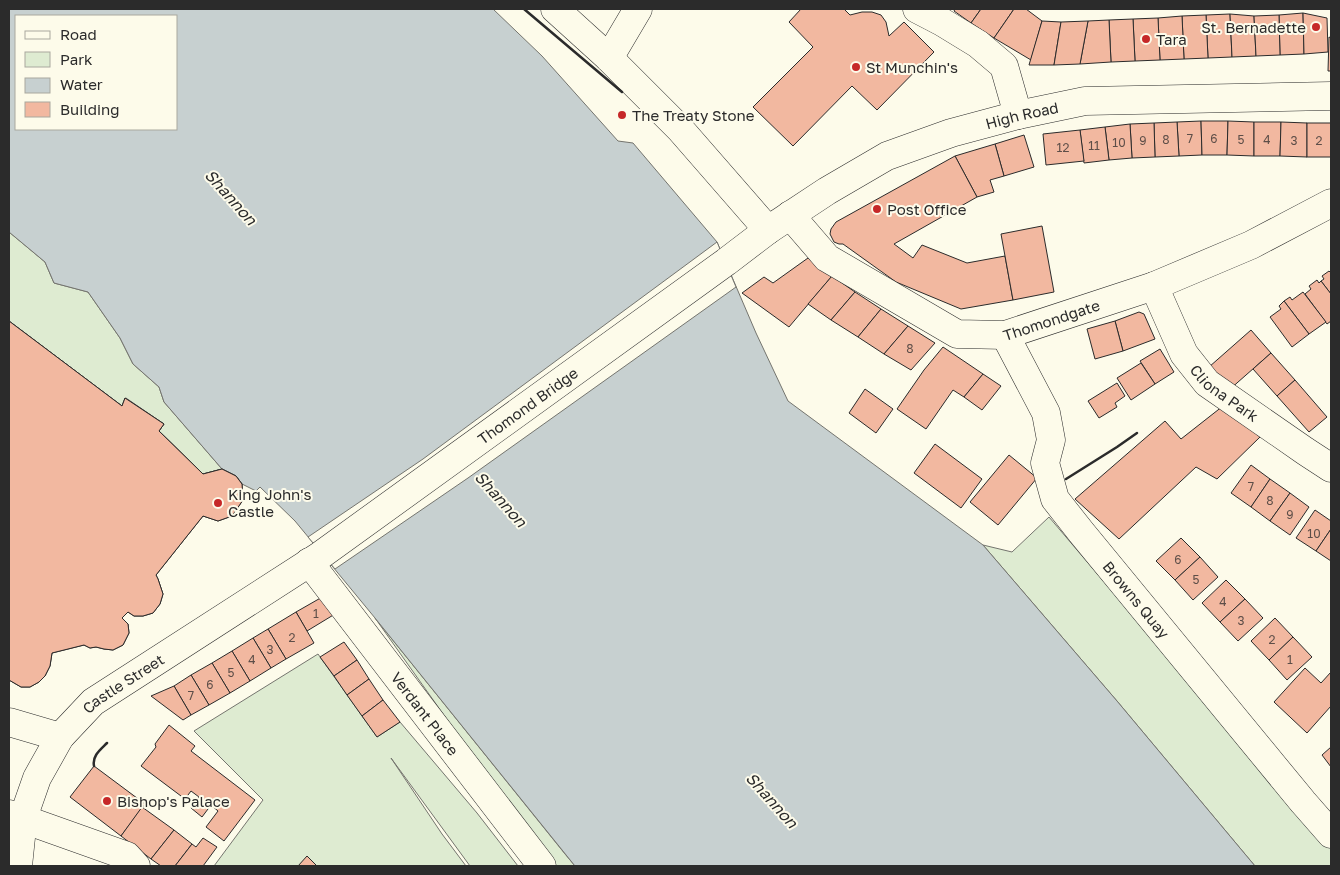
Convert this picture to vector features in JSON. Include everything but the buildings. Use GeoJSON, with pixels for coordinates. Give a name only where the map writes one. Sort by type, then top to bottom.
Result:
{"type":"FeatureCollection","features":[{"type":"Feature","properties":{"kind":"street"},"geometry":{"type":"LineString","coordinates":[[555,9],[609,58],[680,129],[768,230]]}},
{"type":"Feature","properties":{"kind":"street"},"geometry":{"type":"LineString","coordinates":[[609,58],[638,9]]}},
{"type":"Feature","properties":{"kind":"street"},"geometry":{"type":"LineString","coordinates":[[917,9],[978,44],[1004,66],[1018,115]]}},
{"type":"Feature","properties":{"kind":"street","name":"High Road"},"geometry":{"type":"LineString","coordinates":[[745,247],[827,191],[887,156],[951,133],[1018,115],[1085,101],[1331,96]]}},
{"type":"Feature","properties":{"kind":"street","name":"Thomondgate"},"geometry":{"type":"LineString","coordinates":[[790,215],[827,258],[958,334],[1005,335],[1154,286],[1251,245],[1331,203]]}},
{"type":"Feature","properties":{"kind":"street","name":"Thomond Bridge"},"geometry":{"type":"LineString","coordinates":[[313,559],[745,247]]}},
{"type":"Feature","properties":{"kind":"street","name":"Cliona Park"},"geometry":{"type":"LineString","coordinates":[[1154,286],[1184,354],[1207,383],[1305,452],[1331,468]]}},
{"type":"Feature","properties":{"kind":"street","name":"Browns Quay"},"geometry":{"type":"LineString","coordinates":[[1005,335],[1046,413],[1051,440],[1045,463],[1056,499],[1081,532],[1331,834]]}},
{"type":"Feature","properties":{"kind":"street","name":"Castle Street"},"geometry":{"type":"LineString","coordinates":[[18,866],[16,816],[60,736],[93,702],[313,559]]}},
{"type":"Feature","properties":{"kind":"street","name":"Verdant Place"},"geometry":{"type":"LineString","coordinates":[[313,559],[542,866]]}},
{"type":"Feature","properties":{"kind":"street"},"geometry":{"type":"LineString","coordinates":[[9,722],[60,736]]}},
{"type":"Feature","properties":{"kind":"street"},"geometry":{"type":"LineString","coordinates":[[16,816],[131,861]]}},
{"type":"Feature","properties":{"kind":"green space"},"geometry":{"type":"Polygon","coordinates":[[[9,232],[45,262],[54,283],[88,292],[120,338],[133,364],[159,387],[164,402],[222,469],[203,474],[159,431],[164,424],[126,398],[122,406],[9,321],[9,232]]]}},
{"type":"Feature","properties":{"kind":"green space"},"geometry":{"type":"Polygon","coordinates":[[[1049,517],[1331,849],[1331,866],[1255,866],[983,545],[1012,552],[1049,517]]]}},
{"type":"Feature","properties":{"kind":"green space"},"geometry":{"type":"Polygon","coordinates":[[[375,618],[565,854],[575,866],[551,866],[375,618]]]}},
{"type":"Feature","properties":{"kind":"green space"},"geometry":{"type":"Polygon","coordinates":[[[318,654],[377,737],[400,722],[477,813],[518,866],[470,866],[391,758],[466,866],[214,866],[263,800],[194,731],[318,654]]]}},
{"type":"Feature","properties":{"kind":"water","name":"Shannon"},"geometry":{"type":"Polygon","coordinates":[[[9,9],[493,9],[542,56],[618,141],[633,143],[717,242],[788,401],[983,545],[1255,866],[575,866],[295,521],[260,487],[256,491],[242,484],[236,476],[222,469],[164,402],[159,387],[133,364],[120,338],[88,292],[54,283],[45,262],[9,232],[9,9]]]}},
{"type":"Feature","properties":{"kind":"pier"},"geometry":{"type":"Polygon","coordinates":[[[717,242],[736,287],[468,478],[335,569],[308,537],[423,459],[717,242]]]}},
{"type":"Feature","properties":{"kind":"wall"},"geometry":{"type":"LineString","coordinates":[[524,9],[622,92]]}},
{"type":"Feature","properties":{"kind":"wall"},"geometry":{"type":"LineString","coordinates":[[1066,479],[1137,433]]}},
{"type":"Feature","properties":{"kind":"wall"},"geometry":{"type":"LineString","coordinates":[[94,766],[95,756],[107,743]]}},
{"type":"Feature","properties":{"kind":"place","name":"St. Bernadette"},"geometry":{"type":"Point","coordinates":[1316,27]}},
{"type":"Feature","properties":{"kind":"place","name":"Tara"},"geometry":{"type":"Point","coordinates":[1146,39]}},
{"type":"Feature","properties":{"kind":"place","name":"St Munchin's"},"geometry":{"type":"Point","coordinates":[856,67]}},
{"type":"Feature","properties":{"kind":"place","name":"The Treaty Stone"},"geometry":{"type":"Point","coordinates":[622,115]}},
{"type":"Feature","properties":{"kind":"place","name":"Post Office"},"geometry":{"type":"Point","coordinates":[877,209]}},
{"type":"Feature","properties":{"kind":"place","name":"King John's Castle"},"geometry":{"type":"Point","coordinates":[218,503]}},
{"type":"Feature","properties":{"kind":"place","name":"Bishop's Palace"},"geometry":{"type":"Point","coordinates":[107,801]}}]}
